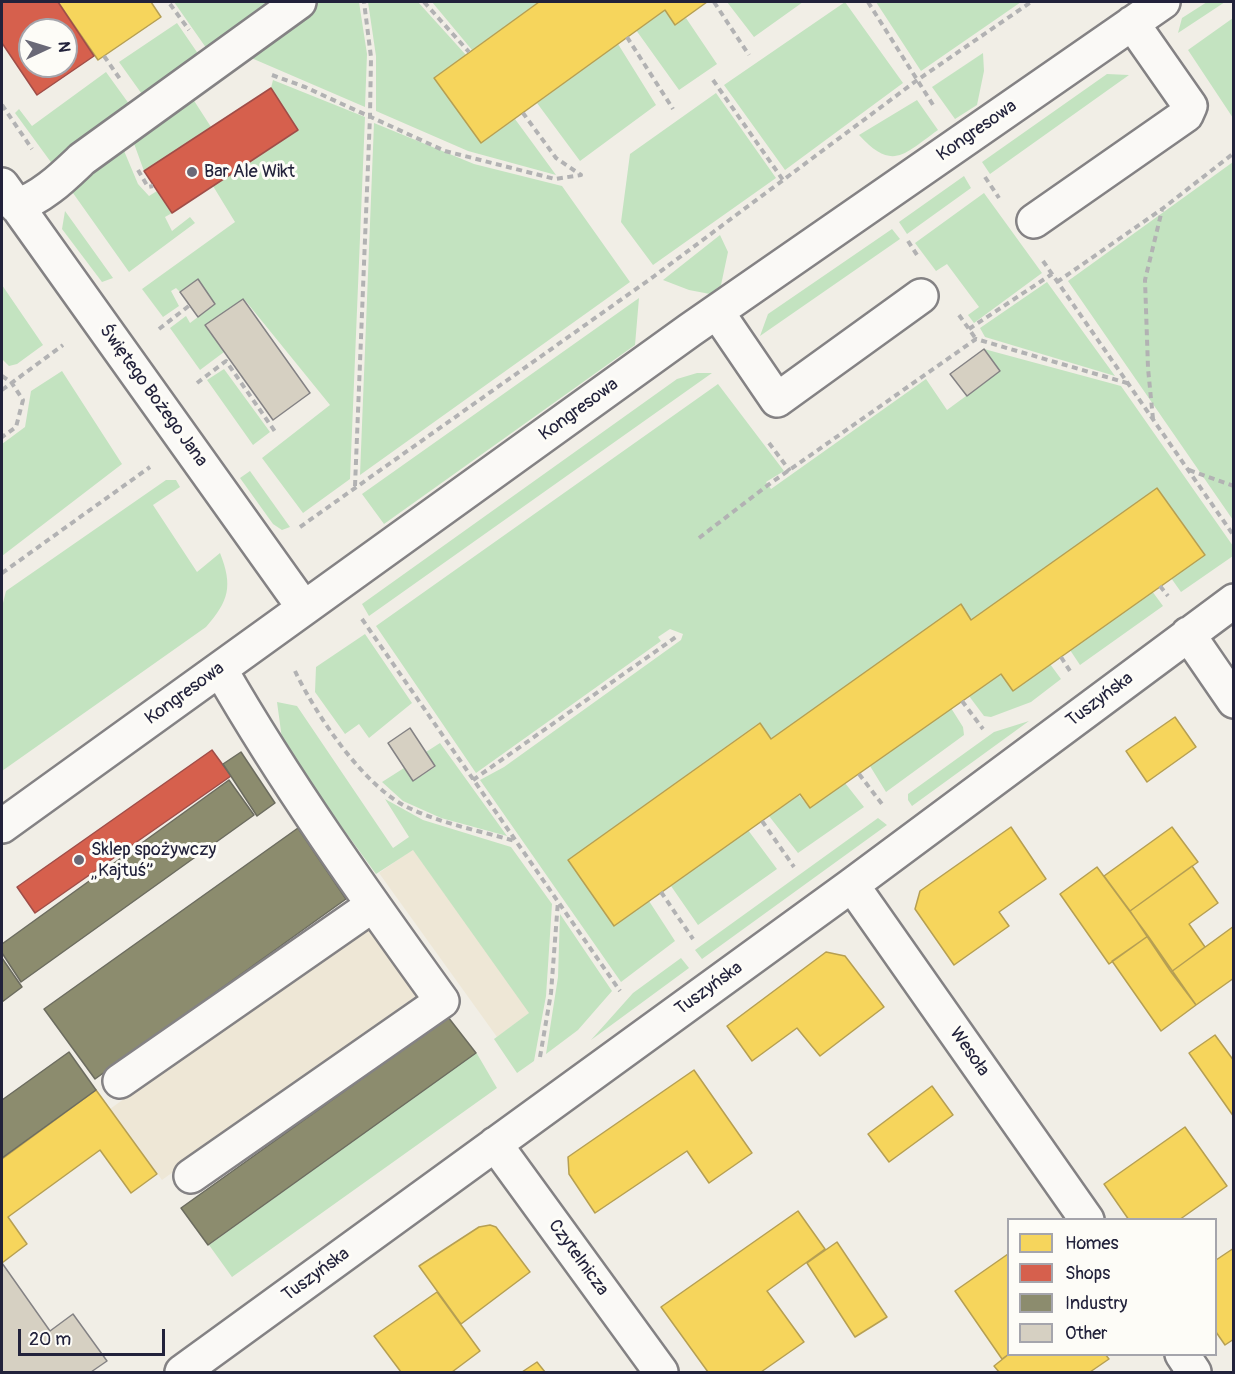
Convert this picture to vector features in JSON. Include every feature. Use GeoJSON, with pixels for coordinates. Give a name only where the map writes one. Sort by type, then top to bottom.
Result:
{"type":"FeatureCollection","features":[{"type":"Feature","properties":{"kind":"street"},"geometry":{"type":"LineString","coordinates":[[9,195],[26,203],[57,183],[82,159],[299,2]]}},
{"type":"Feature","properties":{"kind":"street","name":"Kongresowa"},"geometry":{"type":"LineString","coordinates":[[2,826],[717,312],[1163,2]]}},
{"type":"Feature","properties":{"kind":"street"},"geometry":{"type":"LineString","coordinates":[[1034,221],[1186,115],[1190,106],[1132,23]]}},
{"type":"Feature","properties":{"kind":"street","name":"Świętego Bożego Jana"},"geometry":{"type":"LineString","coordinates":[[9,195],[304,608]]}},
{"type":"Feature","properties":{"kind":"street"},"geometry":{"type":"LineString","coordinates":[[717,312],[777,400],[921,296]]}},
{"type":"Feature","properties":{"kind":"street","name":"Tuszyńska"},"geometry":{"type":"LineString","coordinates":[[182,1372],[852,885],[1233,601]]}},
{"type":"Feature","properties":{"kind":"street"},"geometry":{"type":"LineString","coordinates":[[1188,634],[1233,701]]}},
{"type":"Feature","properties":{"kind":"street"},"geometry":{"type":"LineString","coordinates":[[191,1176],[442,1001],[373,905],[248,717],[220,669]]}},
{"type":"Feature","properties":{"kind":"street","name":"Wesoła"},"geometry":{"type":"LineString","coordinates":[[852,885],[1086,1218]]}},
{"type":"Feature","properties":{"kind":"street"},"geometry":{"type":"LineString","coordinates":[[120,1081],[373,905]]}},
{"type":"Feature","properties":{"kind":"street","name":"Czytelnicza"},"geometry":{"type":"LineString","coordinates":[[495,1144],[661,1372]]}},
{"type":"Feature","properties":{"kind":"street"},"geometry":{"type":"LineString","coordinates":[[1183,1356],[1194,1372]]}},
{"type":"Feature","properties":{"kind":"path"},"geometry":{"type":"LineString","coordinates":[[355,487],[370,116],[371,57],[364,2]]}},
{"type":"Feature","properties":{"kind":"path"},"geometry":{"type":"LineString","coordinates":[[424,2],[469,52]]}},
{"type":"Feature","properties":{"kind":"path"},"geometry":{"type":"LineString","coordinates":[[714,2],[749,55]]}},
{"type":"Feature","properties":{"kind":"path"},"geometry":{"type":"LineString","coordinates":[[868,2],[916,81],[1001,201]]}},
{"type":"Feature","properties":{"kind":"path"},"geometry":{"type":"LineString","coordinates":[[269,561],[301,528],[355,487],[653,277],[916,81],[1031,2]]}},
{"type":"Feature","properties":{"kind":"path"},"geometry":{"type":"LineString","coordinates":[[627,37],[673,109]]}},
{"type":"Feature","properties":{"kind":"path"},"geometry":{"type":"LineString","coordinates":[[223,57],[305,87],[445,151],[555,179],[581,175],[556,158],[523,113]]}},
{"type":"Feature","properties":{"kind":"path"},"geometry":{"type":"LineString","coordinates":[[713,80],[783,180]]}},
{"type":"Feature","properties":{"kind":"path"},"geometry":{"type":"LineString","coordinates":[[1057,282],[1162,209],[1233,153]]}},
{"type":"Feature","properties":{"kind":"path"},"geometry":{"type":"LineString","coordinates":[[1153,420],[1148,368],[1145,280],[1162,209]]}},
{"type":"Feature","properties":{"kind":"path"},"geometry":{"type":"LineString","coordinates":[[1039,256],[1233,536]]}},
{"type":"Feature","properties":{"kind":"path"},"geometry":{"type":"LineString","coordinates":[[969,329],[1052,274]]}},
{"type":"Feature","properties":{"kind":"path"},"geometry":{"type":"LineString","coordinates":[[159,328],[190,305]]}},
{"type":"Feature","properties":{"kind":"path"},"geometry":{"type":"LineString","coordinates":[[699,538],[768,485],[976,339],[1128,383]]}},
{"type":"Feature","properties":{"kind":"path"},"geometry":{"type":"LineString","coordinates":[[2,390],[70,341]]}},
{"type":"Feature","properties":{"kind":"path"},"geometry":{"type":"LineString","coordinates":[[197,383],[226,361],[276,433]]}},
{"type":"Feature","properties":{"kind":"path"},"geometry":{"type":"LineString","coordinates":[[2,376],[11,382],[23,400],[16,426],[2,437]]}},
{"type":"Feature","properties":{"kind":"path"},"geometry":{"type":"LineString","coordinates":[[2,573],[157,462]]}},
{"type":"Feature","properties":{"kind":"path"},"geometry":{"type":"LineString","coordinates":[[1188,469],[1233,486]]}},
{"type":"Feature","properties":{"kind":"path"},"geometry":{"type":"LineString","coordinates":[[338,583],[620,991]]}},
{"type":"Feature","properties":{"kind":"path"},"geometry":{"type":"LineString","coordinates":[[473,780],[676,636]]}},
{"type":"Feature","properties":{"kind":"path"},"geometry":{"type":"LineString","coordinates":[[295,671],[312,708],[372,782],[407,807],[443,822],[516,842]]}},
{"type":"Feature","properties":{"kind":"path"},"geometry":{"type":"LineString","coordinates":[[962,701],[983,729]]}},
{"type":"Feature","properties":{"kind":"path"},"geometry":{"type":"LineString","coordinates":[[859,774],[882,804]]}},
{"type":"Feature","properties":{"kind":"path"},"geometry":{"type":"LineString","coordinates":[[762,821],[794,867]]}},
{"type":"Feature","properties":{"kind":"path"},"geometry":{"type":"LineString","coordinates":[[661,892],[693,939]]}},
{"type":"Feature","properties":{"kind":"path"},"geometry":{"type":"LineString","coordinates":[[539,1066],[551,993],[558,900]]}},
{"type":"Feature","properties":{"kind":"shaded area"},"geometry":{"type":"Polygon","coordinates":[[[413,849],[530,1013],[497,1037],[379,873],[413,849]]]}},
{"type":"Feature","properties":{"kind":"shaded area"},"geometry":{"type":"Polygon","coordinates":[[[366,924],[417,995],[162,1180],[110,1109],[366,924]]]}},
{"type":"Feature","properties":{"kind":"green space"},"geometry":{"type":"Polygon","coordinates":[[[174,2],[277,2],[209,52],[174,2]]]}},
{"type":"Feature","properties":{"kind":"green space"},"geometry":{"type":"Polygon","coordinates":[[[315,2],[359,2],[367,54],[365,107],[242,54],[315,2]]]}},
{"type":"Feature","properties":{"kind":"green space"},"geometry":{"type":"Polygon","coordinates":[[[368,2],[418,2],[466,55],[434,78],[481,143],[515,119],[556,175],[468,151],[376,111],[376,56],[368,2]]]}},
{"type":"Feature","properties":{"kind":"green space"},"geometry":{"type":"Polygon","coordinates":[[[432,2],[539,2],[472,50],[432,2]]]}},
{"type":"Feature","properties":{"kind":"green space"},"geometry":{"type":"Polygon","coordinates":[[[727,2],[803,2],[754,37],[727,2]]]}},
{"type":"Feature","properties":{"kind":"green space"},"geometry":{"type":"Polygon","coordinates":[[[845,2],[903,83],[785,170],[724,85],[845,2]]]}},
{"type":"Feature","properties":{"kind":"green space"},"geometry":{"type":"Polygon","coordinates":[[[876,2],[1021,2],[921,71],[876,2]]]}},
{"type":"Feature","properties":{"kind":"green space"},"geometry":{"type":"Polygon","coordinates":[[[1207,2],[1225,2],[1178,33],[1182,18],[1207,2]]]}},
{"type":"Feature","properties":{"kind":"green space"},"geometry":{"type":"Polygon","coordinates":[[[665,10],[675,24],[686,18],[717,64],[679,90],[636,30],[665,10]]]}},
{"type":"Feature","properties":{"kind":"green space"},"geometry":{"type":"Polygon","coordinates":[[[1233,18],[1233,118],[1188,50],[1233,18]]]}},
{"type":"Feature","properties":{"kind":"green space"},"geometry":{"type":"Polygon","coordinates":[[[177,23],[201,58],[144,97],[119,62],[177,23]]]}},
{"type":"Feature","properties":{"kind":"green space"},"geometry":{"type":"Polygon","coordinates":[[[618,44],[656,105],[580,161],[537,103],[618,44]]]}},
{"type":"Feature","properties":{"kind":"green space"},"geometry":{"type":"Polygon","coordinates":[[[983,53],[984,71],[977,105],[955,119],[932,87],[983,53]]]}},
{"type":"Feature","properties":{"kind":"green space"},"geometry":{"type":"Polygon","coordinates":[[[106,72],[132,108],[53,165],[15,113],[19,109],[32,126],[106,72]]]}},
{"type":"Feature","properties":{"kind":"green space"},"geometry":{"type":"Polygon","coordinates":[[[1107,74],[1129,75],[990,174],[982,162],[1107,74]]]}},
{"type":"Feature","properties":{"kind":"green space"},"geometry":{"type":"Polygon","coordinates":[[[273,80],[365,117],[350,479],[303,513],[262,458],[330,405],[244,299],[205,325],[224,352],[200,370],[170,328],[186,316],[190,323],[215,304],[198,280],[180,292],[176,288],[171,291],[179,306],[163,317],[142,289],[235,222],[213,186],[298,130],[271,88],[273,80]]]}},
{"type":"Feature","properties":{"kind":"green space"},"geometry":{"type":"Polygon","coordinates":[[[716,93],[776,178],[653,265],[621,222],[630,154],[716,93]]]}},
{"type":"Feature","properties":{"kind":"green space"},"geometry":{"type":"Polygon","coordinates":[[[191,96],[211,127],[144,171],[132,138],[191,96]]]}},
{"type":"Feature","properties":{"kind":"green space"},"geometry":{"type":"Polygon","coordinates":[[[917,100],[938,130],[907,152],[890,156],[881,153],[859,135],[917,100]]]}},
{"type":"Feature","properties":{"kind":"green space"},"geometry":{"type":"Polygon","coordinates":[[[374,123],[474,164],[562,186],[630,282],[360,475],[374,123]]]}},
{"type":"Feature","properties":{"kind":"green space"},"geometry":{"type":"Polygon","coordinates":[[[122,146],[138,184],[149,196],[157,191],[172,213],[165,217],[172,231],[190,217],[195,223],[129,272],[68,186],[122,146]]]}},
{"type":"Feature","properties":{"kind":"green space"},"geometry":{"type":"Polygon","coordinates":[[[1233,162],[1233,520],[1068,281],[1233,162]]]}},
{"type":"Feature","properties":{"kind":"green space"},"geometry":{"type":"Polygon","coordinates":[[[964,176],[971,188],[907,234],[899,222],[964,176]]]}},
{"type":"Feature","properties":{"kind":"green space"},"geometry":{"type":"Polygon","coordinates":[[[984,193],[1042,273],[974,323],[968,315],[979,307],[947,264],[936,271],[915,243],[984,193]]]}},
{"type":"Feature","properties":{"kind":"green space"},"geometry":{"type":"Polygon","coordinates":[[[65,211],[113,278],[102,282],[62,229],[65,211]]]}},
{"type":"Feature","properties":{"kind":"green space"},"geometry":{"type":"Polygon","coordinates":[[[892,229],[900,239],[760,336],[768,314],[892,229]]]}},
{"type":"Feature","properties":{"kind":"green space"},"geometry":{"type":"Polygon","coordinates":[[[720,235],[728,252],[721,285],[710,294],[689,290],[663,280],[720,235]]]}},
{"type":"Feature","properties":{"kind":"green space"},"geometry":{"type":"Polygon","coordinates":[[[1047,282],[1115,376],[985,337],[980,328],[1047,282]]]}},
{"type":"Feature","properties":{"kind":"green space"},"geometry":{"type":"Polygon","coordinates":[[[2,285],[43,345],[17,364],[9,366],[2,359],[2,285]]]}},
{"type":"Feature","properties":{"kind":"green space"},"geometry":{"type":"Polygon","coordinates":[[[639,298],[635,345],[384,524],[362,494],[639,298]]]}},
{"type":"Feature","properties":{"kind":"green space"},"geometry":{"type":"Polygon","coordinates":[[[984,349],[1121,386],[1233,546],[1233,556],[1181,592],[1171,578],[1205,554],[1157,488],[971,620],[960,605],[771,739],[759,723],[568,860],[614,925],[649,901],[675,941],[621,982],[480,780],[504,767],[681,640],[683,634],[670,629],[658,637],[661,641],[476,773],[376,626],[718,384],[784,471],[766,482],[771,489],[926,379],[947,410],[1000,371],[984,349]]]}},
{"type":"Feature","properties":{"kind":"green space"},"geometry":{"type":"Polygon","coordinates":[[[224,369],[270,432],[253,445],[207,380],[224,369]]]}},
{"type":"Feature","properties":{"kind":"green space"},"geometry":{"type":"Polygon","coordinates":[[[62,371],[122,464],[2,556],[2,444],[25,427],[31,391],[62,371]]]}},
{"type":"Feature","properties":{"kind":"green space"},"geometry":{"type":"Polygon","coordinates":[[[697,373],[712,373],[369,616],[362,604],[677,379],[697,373]]]}},
{"type":"Feature","properties":{"kind":"green space"},"geometry":{"type":"Polygon","coordinates":[[[250,471],[290,527],[282,530],[273,524],[240,478],[250,471]]]}},
{"type":"Feature","properties":{"kind":"green space"},"geometry":{"type":"Polygon","coordinates":[[[166,480],[176,480],[180,487],[153,505],[197,572],[220,553],[227,575],[227,584],[220,609],[206,627],[2,771],[2,607],[6,591],[166,480]]]}},
{"type":"Feature","properties":{"kind":"green space"},"geometry":{"type":"Polygon","coordinates":[[[1152,591],[1163,606],[1080,665],[1070,650],[1152,591]]]}},
{"type":"Feature","properties":{"kind":"green space"},"geometry":{"type":"Polygon","coordinates":[[[365,634],[412,703],[369,738],[359,724],[345,734],[315,692],[316,667],[365,634]]]}},
{"type":"Feature","properties":{"kind":"green space"},"geometry":{"type":"Polygon","coordinates":[[[1050,664],[1061,679],[1031,702],[991,717],[984,716],[969,696],[1001,674],[1013,691],[1050,664]]]}},
{"type":"Feature","properties":{"kind":"green space"},"geometry":{"type":"Polygon","coordinates":[[[277,702],[297,706],[393,848],[409,837],[385,799],[423,820],[511,847],[552,904],[546,996],[534,1061],[517,1073],[494,1039],[529,1013],[413,850],[376,874],[283,746],[277,702]]]}},
{"type":"Feature","properties":{"kind":"green space"},"geometry":{"type":"Polygon","coordinates":[[[951,708],[963,727],[964,735],[886,792],[870,766],[951,708]]]}},
{"type":"Feature","properties":{"kind":"green space"},"geometry":{"type":"Polygon","coordinates":[[[1029,721],[912,806],[908,800],[908,794],[994,732],[1029,721]]]}},
{"type":"Feature","properties":{"kind":"green space"},"geometry":{"type":"Polygon","coordinates":[[[440,743],[507,836],[441,818],[403,801],[382,782],[404,768],[413,781],[435,767],[426,752],[440,743]]]}},
{"type":"Feature","properties":{"kind":"green space"},"geometry":{"type":"Polygon","coordinates":[[[845,783],[864,807],[798,853],[769,816],[799,795],[810,808],[845,783]]]}},
{"type":"Feature","properties":{"kind":"green space"},"geometry":{"type":"Polygon","coordinates":[[[878,818],[887,825],[702,959],[695,950],[878,818]]]}},
{"type":"Feature","properties":{"kind":"green space"},"geometry":{"type":"Polygon","coordinates":[[[748,830],[777,869],[698,925],[671,886],[748,830]]]}},
{"type":"Feature","properties":{"kind":"green space"},"geometry":{"type":"Polygon","coordinates":[[[560,914],[612,991],[578,1030],[546,1054],[558,977],[560,914]]]}},
{"type":"Feature","properties":{"kind":"green space"},"geometry":{"type":"Polygon","coordinates":[[[681,958],[689,968],[591,1040],[633,993],[681,958]]]}},
{"type":"Feature","properties":{"kind":"green space"},"geometry":{"type":"Polygon","coordinates":[[[476,1052],[497,1088],[232,1277],[209,1245],[476,1052]]]}},
{"type":"Feature","properties":{"kind":"building: Homes"},"geometry":{"type":"Polygon","coordinates":[[[58,2],[151,2],[161,17],[98,60],[78,31],[78,18],[69,18],[58,2]]]}},
{"type":"Feature","properties":{"kind":"building: Homes"},"geometry":{"type":"Polygon","coordinates":[[[539,2],[707,2],[675,25],[665,10],[481,143],[434,78],[539,2]]]}},
{"type":"Feature","properties":{"kind":"building: Homes"},"geometry":{"type":"Polygon","coordinates":[[[1157,488],[1205,555],[1013,691],[1001,674],[810,808],[800,794],[614,926],[568,860],[760,723],[771,739],[961,604],[971,620],[1157,488]]]}},
{"type":"Feature","properties":{"kind":"building: Homes"},"geometry":{"type":"Polygon","coordinates":[[[1175,717],[1196,747],[1147,782],[1126,751],[1175,717]]]}},
{"type":"Feature","properties":{"kind":"building: Homes"},"geometry":{"type":"Polygon","coordinates":[[[1011,827],[1046,879],[999,912],[1009,926],[954,965],[915,909],[920,891],[1011,827]]]}},
{"type":"Feature","properties":{"kind":"building: Homes"},"geometry":{"type":"Polygon","coordinates":[[[1172,827],[1198,862],[1130,911],[1104,876],[1172,827]]]}},
{"type":"Feature","properties":{"kind":"building: Homes"},"geometry":{"type":"Polygon","coordinates":[[[1192,866],[1218,903],[1189,924],[1205,947],[1171,972],[1130,911],[1192,866]]]}},
{"type":"Feature","properties":{"kind":"building: Homes"},"geometry":{"type":"Polygon","coordinates":[[[1097,867],[1148,936],[1109,964],[1060,894],[1097,867]]]}},
{"type":"Feature","properties":{"kind":"building: Homes"},"geometry":{"type":"Polygon","coordinates":[[[1234,926],[1234,978],[1196,1005],[1171,972],[1234,926]]]}},
{"type":"Feature","properties":{"kind":"building: Homes"},"geometry":{"type":"Polygon","coordinates":[[[1148,936],[1196,1005],[1161,1031],[1112,961],[1148,936]]]}},
{"type":"Feature","properties":{"kind":"building: Homes"},"geometry":{"type":"Polygon","coordinates":[[[826,952],[845,956],[884,1007],[820,1056],[797,1028],[752,1061],[727,1026],[826,952]]]}},
{"type":"Feature","properties":{"kind":"building: Homes"},"geometry":{"type":"Polygon","coordinates":[[[1215,1035],[1234,1061],[1234,1117],[1189,1053],[1215,1035]]]}},
{"type":"Feature","properties":{"kind":"building: Homes"},"geometry":{"type":"Polygon","coordinates":[[[694,1070],[752,1153],[709,1183],[687,1151],[595,1213],[569,1174],[568,1157],[694,1070]]]}},
{"type":"Feature","properties":{"kind":"building: Homes"},"geometry":{"type":"Polygon","coordinates":[[[932,1086],[953,1115],[889,1162],[868,1134],[932,1086]]]}},
{"type":"Feature","properties":{"kind":"building: Homes"},"geometry":{"type":"Polygon","coordinates":[[[96,1090],[157,1174],[131,1193],[100,1150],[8,1217],[27,1244],[2,1263],[2,1159],[96,1090]]]}},
{"type":"Feature","properties":{"kind":"building: Homes"},"geometry":{"type":"Polygon","coordinates":[[[1185,1127],[1227,1186],[1182,1218],[1128,1218],[1104,1184],[1185,1127]]]}},
{"type":"Feature","properties":{"kind":"building: Homes"},"geometry":{"type":"Polygon","coordinates":[[[798,1211],[825,1249],[767,1291],[804,1342],[761,1372],[708,1372],[661,1307],[798,1211]]]}},
{"type":"Feature","properties":{"kind":"building: Homes"},"geometry":{"type":"Polygon","coordinates":[[[490,1225],[496,1227],[530,1272],[461,1324],[419,1266],[479,1227],[490,1225]]]}},
{"type":"Feature","properties":{"kind":"building: Homes"},"geometry":{"type":"Polygon","coordinates":[[[837,1242],[887,1317],[855,1337],[807,1263],[837,1242]]]}},
{"type":"Feature","properties":{"kind":"building: Homes"},"geometry":{"type":"Polygon","coordinates":[[[1234,1248],[1234,1339],[1225,1345],[1217,1333],[1217,1259],[1234,1248]]]}},
{"type":"Feature","properties":{"kind":"building: Homes"},"geometry":{"type":"Polygon","coordinates":[[[1007,1255],[1007,1355],[1002,1359],[955,1291],[1007,1255]]]}},
{"type":"Feature","properties":{"kind":"building: Homes"},"geometry":{"type":"Polygon","coordinates":[[[437,1292],[480,1351],[452,1372],[401,1372],[374,1336],[437,1292]]]}},
{"type":"Feature","properties":{"kind":"building: Homes"},"geometry":{"type":"Polygon","coordinates":[[[1007,1356],[1107,1356],[1109,1359],[1090,1372],[999,1372],[994,1366],[1007,1356]]]}},
{"type":"Feature","properties":{"kind":"building: Homes"},"geometry":{"type":"Polygon","coordinates":[[[537,1362],[545,1372],[522,1372],[537,1362]]]}},
{"type":"Feature","properties":{"kind":"building: Shops"},"geometry":{"type":"Polygon","coordinates":[[[2,2],[58,2],[69,18],[18,18],[18,67],[2,43],[2,2]]]}},
{"type":"Feature","properties":{"kind":"building: Shops"},"geometry":{"type":"Polygon","coordinates":[[[78,32],[94,56],[78,67],[78,32]]]}},
{"type":"Feature","properties":{"kind":"building: Shops"},"geometry":{"type":"Polygon","coordinates":[[[26,78],[62,78],[37,95],[26,78]]]}},
{"type":"Feature","properties":{"kind":"building: Shops"},"geometry":{"type":"Polygon","coordinates":[[[271,88],[298,130],[172,213],[144,171],[271,88]]]}},
{"type":"Feature","properties":{"kind":"building: Shops"},"geometry":{"type":"Polygon","coordinates":[[[212,750],[231,776],[35,913],[17,887],[212,750]]]}},
{"type":"Feature","properties":{"kind":"building: Industry"},"geometry":{"type":"Polygon","coordinates":[[[241,752],[275,803],[257,816],[223,764],[241,752]]]}},
{"type":"Feature","properties":{"kind":"building: Industry"},"geometry":{"type":"Polygon","coordinates":[[[229,780],[254,815],[21,982],[2,953],[2,944],[229,780]]]}},
{"type":"Feature","properties":{"kind":"building: Industry"},"geometry":{"type":"Polygon","coordinates":[[[298,828],[346,899],[95,1079],[44,1009],[298,828]]]}},
{"type":"Feature","properties":{"kind":"building: Industry"},"geometry":{"type":"Polygon","coordinates":[[[2,958],[22,987],[2,1002],[2,958]]]}},
{"type":"Feature","properties":{"kind":"building: Industry"},"geometry":{"type":"Polygon","coordinates":[[[448,1017],[476,1053],[208,1245],[181,1208],[448,1017]]]}},
{"type":"Feature","properties":{"kind":"building: Industry"},"geometry":{"type":"Polygon","coordinates":[[[69,1052],[96,1090],[2,1158],[2,1100],[69,1052]]]}},
{"type":"Feature","properties":{"kind":"building: Other"},"geometry":{"type":"Polygon","coordinates":[[[198,279],[215,304],[198,317],[180,292],[198,279]]]}},
{"type":"Feature","properties":{"kind":"building: Other"},"geometry":{"type":"Polygon","coordinates":[[[243,299],[310,393],[273,420],[205,325],[243,299]]]}},
{"type":"Feature","properties":{"kind":"building: Other"},"geometry":{"type":"Polygon","coordinates":[[[984,349],[1000,371],[967,396],[950,374],[984,349]]]}},
{"type":"Feature","properties":{"kind":"building: Other"},"geometry":{"type":"Polygon","coordinates":[[[410,728],[435,766],[413,781],[388,743],[410,728]]]}},
{"type":"Feature","properties":{"kind":"building: Other"},"geometry":{"type":"Polygon","coordinates":[[[2,1263],[50,1331],[73,1314],[107,1361],[91,1372],[2,1372],[2,1263]]]}},
{"type":"Feature","properties":{"kind":"place","name":"Bar Ale Wikt"},"geometry":{"type":"Point","coordinates":[192,172]}},
{"type":"Feature","properties":{"kind":"place","name":"Sklep spożywczy „Kajtuś”"},"geometry":{"type":"Point","coordinates":[79,860]}}]}
